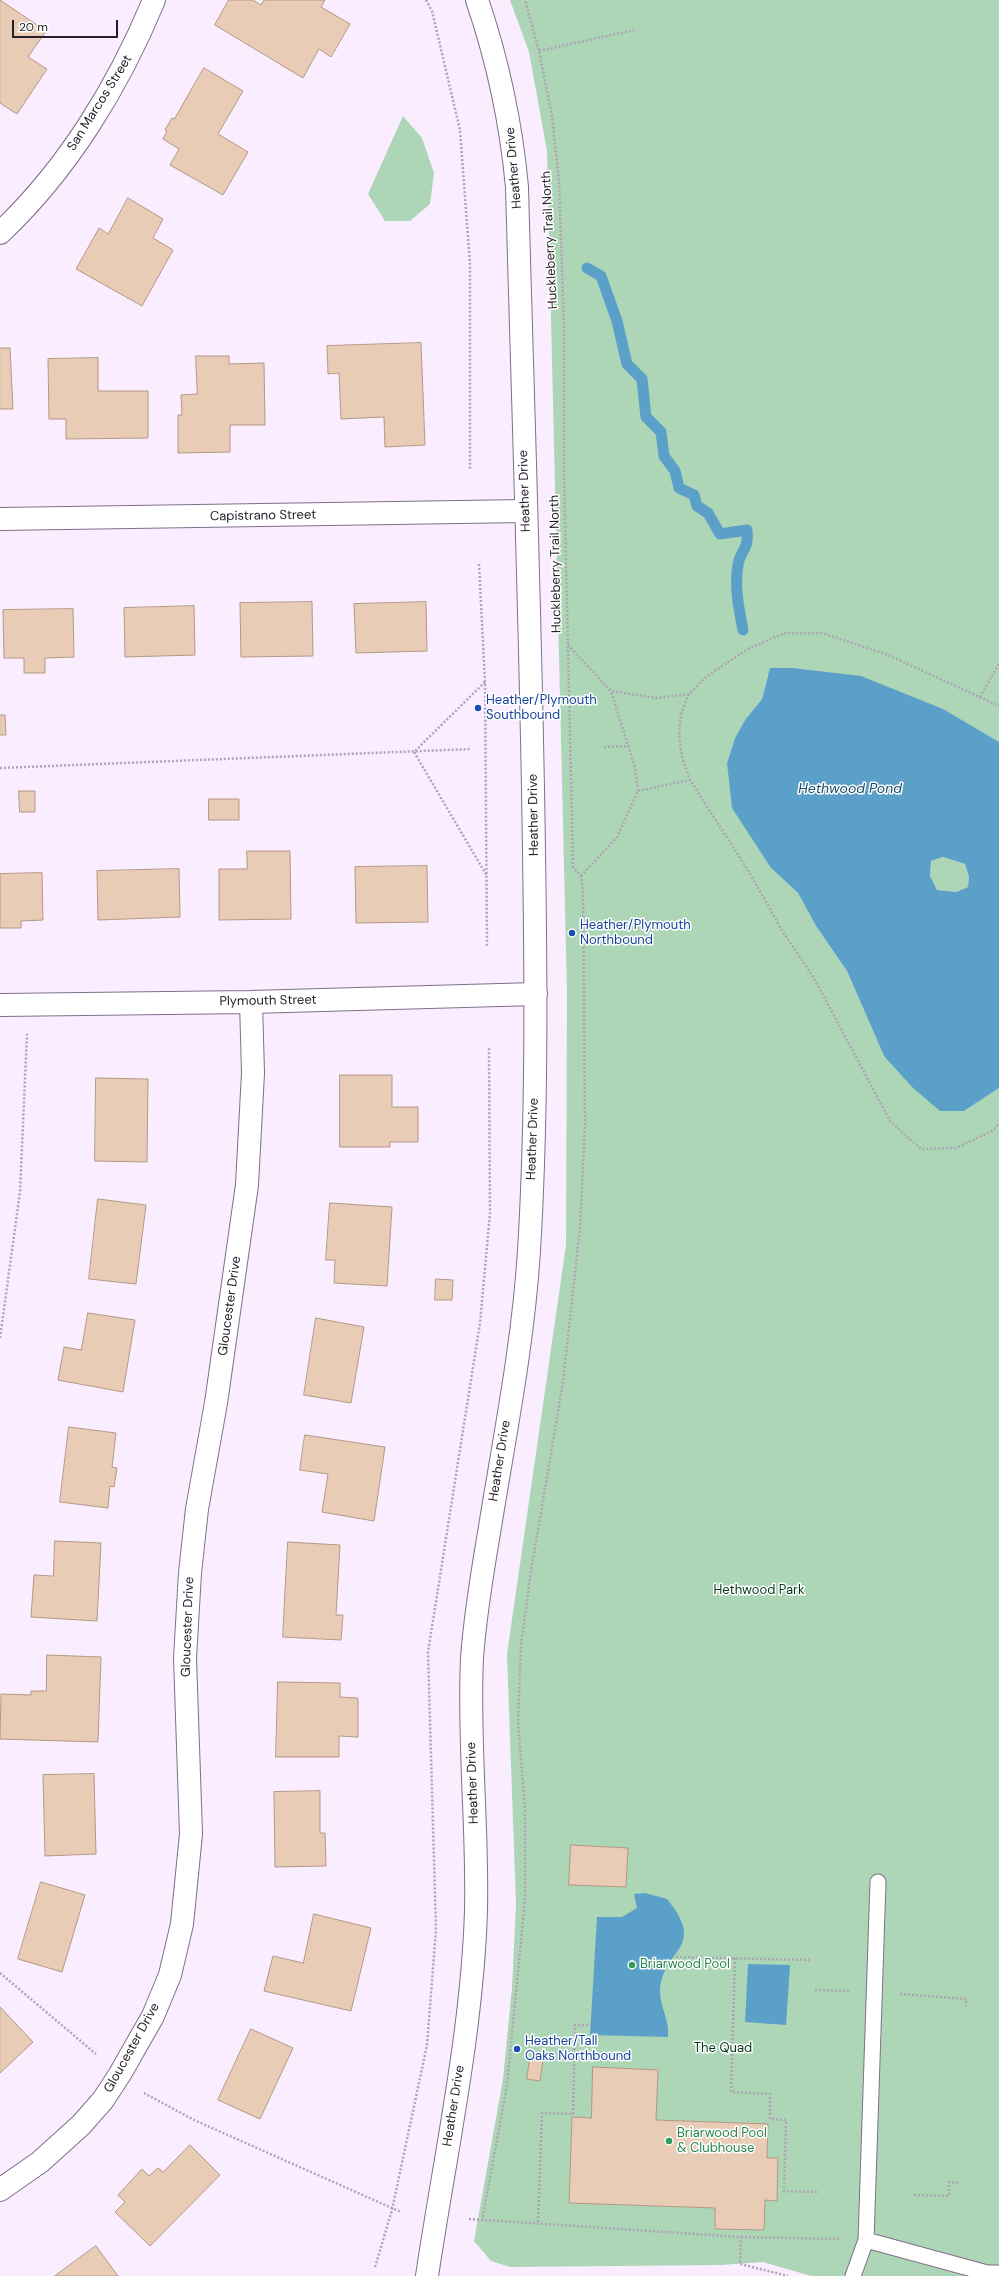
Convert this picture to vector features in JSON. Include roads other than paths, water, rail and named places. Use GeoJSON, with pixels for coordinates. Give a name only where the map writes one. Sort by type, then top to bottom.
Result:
{"type":"FeatureCollection","features":[{"type":"Feature","properties":{"kind":"street","name":"San Marcos Street"},"geometry":{"type":"LineString","coordinates":[[0,233],[57,170],[90,124],[136,44],[154,0]]}},
{"type":"Feature","properties":{"kind":"street","name":"Heather Drive"},"geometry":{"type":"LineString","coordinates":[[426,2276],[456,2096],[471,1975],[476,1913],[476,1848],[471,1720],[472,1655],[481,1584],[520,1338],[529,1253],[535,1090],[536,994],[532,707],[525,511],[517,187],[510,123],[496,63],[477,0]]}},
{"type":"Feature","properties":{"kind":"street","name":"Capistrano Street"},"geometry":{"type":"LineString","coordinates":[[0,519],[525,511]]}},
{"type":"Feature","properties":{"kind":"street","name":"Plymouth Street"},"geometry":{"type":"LineString","coordinates":[[0,1005],[251,1002],[536,994]]}},
{"type":"Feature","properties":{"kind":"street","name":"Gloucester Drive"},"geometry":{"type":"LineString","coordinates":[[0,2190],[40,2162],[81,2125],[103,2100],[120,2074],[153,2016],[170,1975],[182,1924],[191,1834],[186,1658],[190,1573],[197,1510],[217,1395],[247,1185],[252,1073],[251,1002]]}},
{"type":"Feature","properties":{"kind":"lane"},"geometry":{"type":"LineString","coordinates":[[853,2276],[866,2240],[878,1882]]}},
{"type":"Feature","properties":{"kind":"lane"},"geometry":{"type":"LineString","coordinates":[[866,2240],[988,2273],[999,2273]]}},
{"type":"Feature","properties":{"kind":"water","name":"Hethwood Pond"},"geometry":{"type":"Polygon","coordinates":[[[770,668],[792,668],[861,676],[943,709],[999,742],[999,1088],[964,1111],[940,1111],[912,1087],[884,1056],[847,971],[816,926],[798,893],[771,868],[732,808],[727,763],[735,738],[745,720],[762,699],[770,668]],[[943,857],[931,861],[930,876],[937,890],[956,892],[968,887],[969,877],[965,864],[943,857]]]}},
{"type":"Feature","properties":{"kind":"water","name":"Briarwood Pool"},"geometry":{"type":"Polygon","coordinates":[[[645,1893],[667,1899],[678,1915],[683,1928],[684,1938],[663,1975],[660,1989],[668,2037],[590,2035],[597,1917],[622,1917],[637,1908],[634,1894],[645,1893]]]}},
{"type":"Feature","properties":{"kind":"water"},"geometry":{"type":"Polygon","coordinates":[[[748,1964],[790,1965],[786,2025],[745,2022],[748,1964]]]}},
{"type":"Feature","properties":{"kind":"waterway"},"geometry":{"type":"LineString","coordinates":[[587,268],[601,276],[617,321],[627,364],[642,379],[646,417],[661,432],[664,456],[675,471],[679,488],[694,495],[697,506],[708,513],[720,534],[747,530],[746,547],[739,560],[737,573],[738,598],[743,630]]}},
{"type":"Feature","properties":{"kind":"place","name":"Heather/Plymouth Southbound"},"geometry":{"type":"Point","coordinates":[478,708]}},
{"type":"Feature","properties":{"kind":"place","name":"Heather/Plymouth Northbound"},"geometry":{"type":"Point","coordinates":[572,933]}},
{"type":"Feature","properties":{"kind":"place","name":"Briarwood Pool"},"geometry":{"type":"Point","coordinates":[632,1965]}},
{"type":"Feature","properties":{"kind":"place","name":"Heather/Tall Oaks Northbound"},"geometry":{"type":"Point","coordinates":[517,2049]}},
{"type":"Feature","properties":{"kind":"place","name":"Briarwood Pool & Clubhouse"},"geometry":{"type":"Point","coordinates":[669,2141]}},
{"type":"Feature","properties":{"kind":"park label","name":"Hethwood Park"},"geometry":{"type":"Point","coordinates":[759,1591]}},
{"type":"Feature","properties":{"kind":"park label","name":"The Quad"},"geometry":{"type":"Point","coordinates":[723,2049]}}]}
